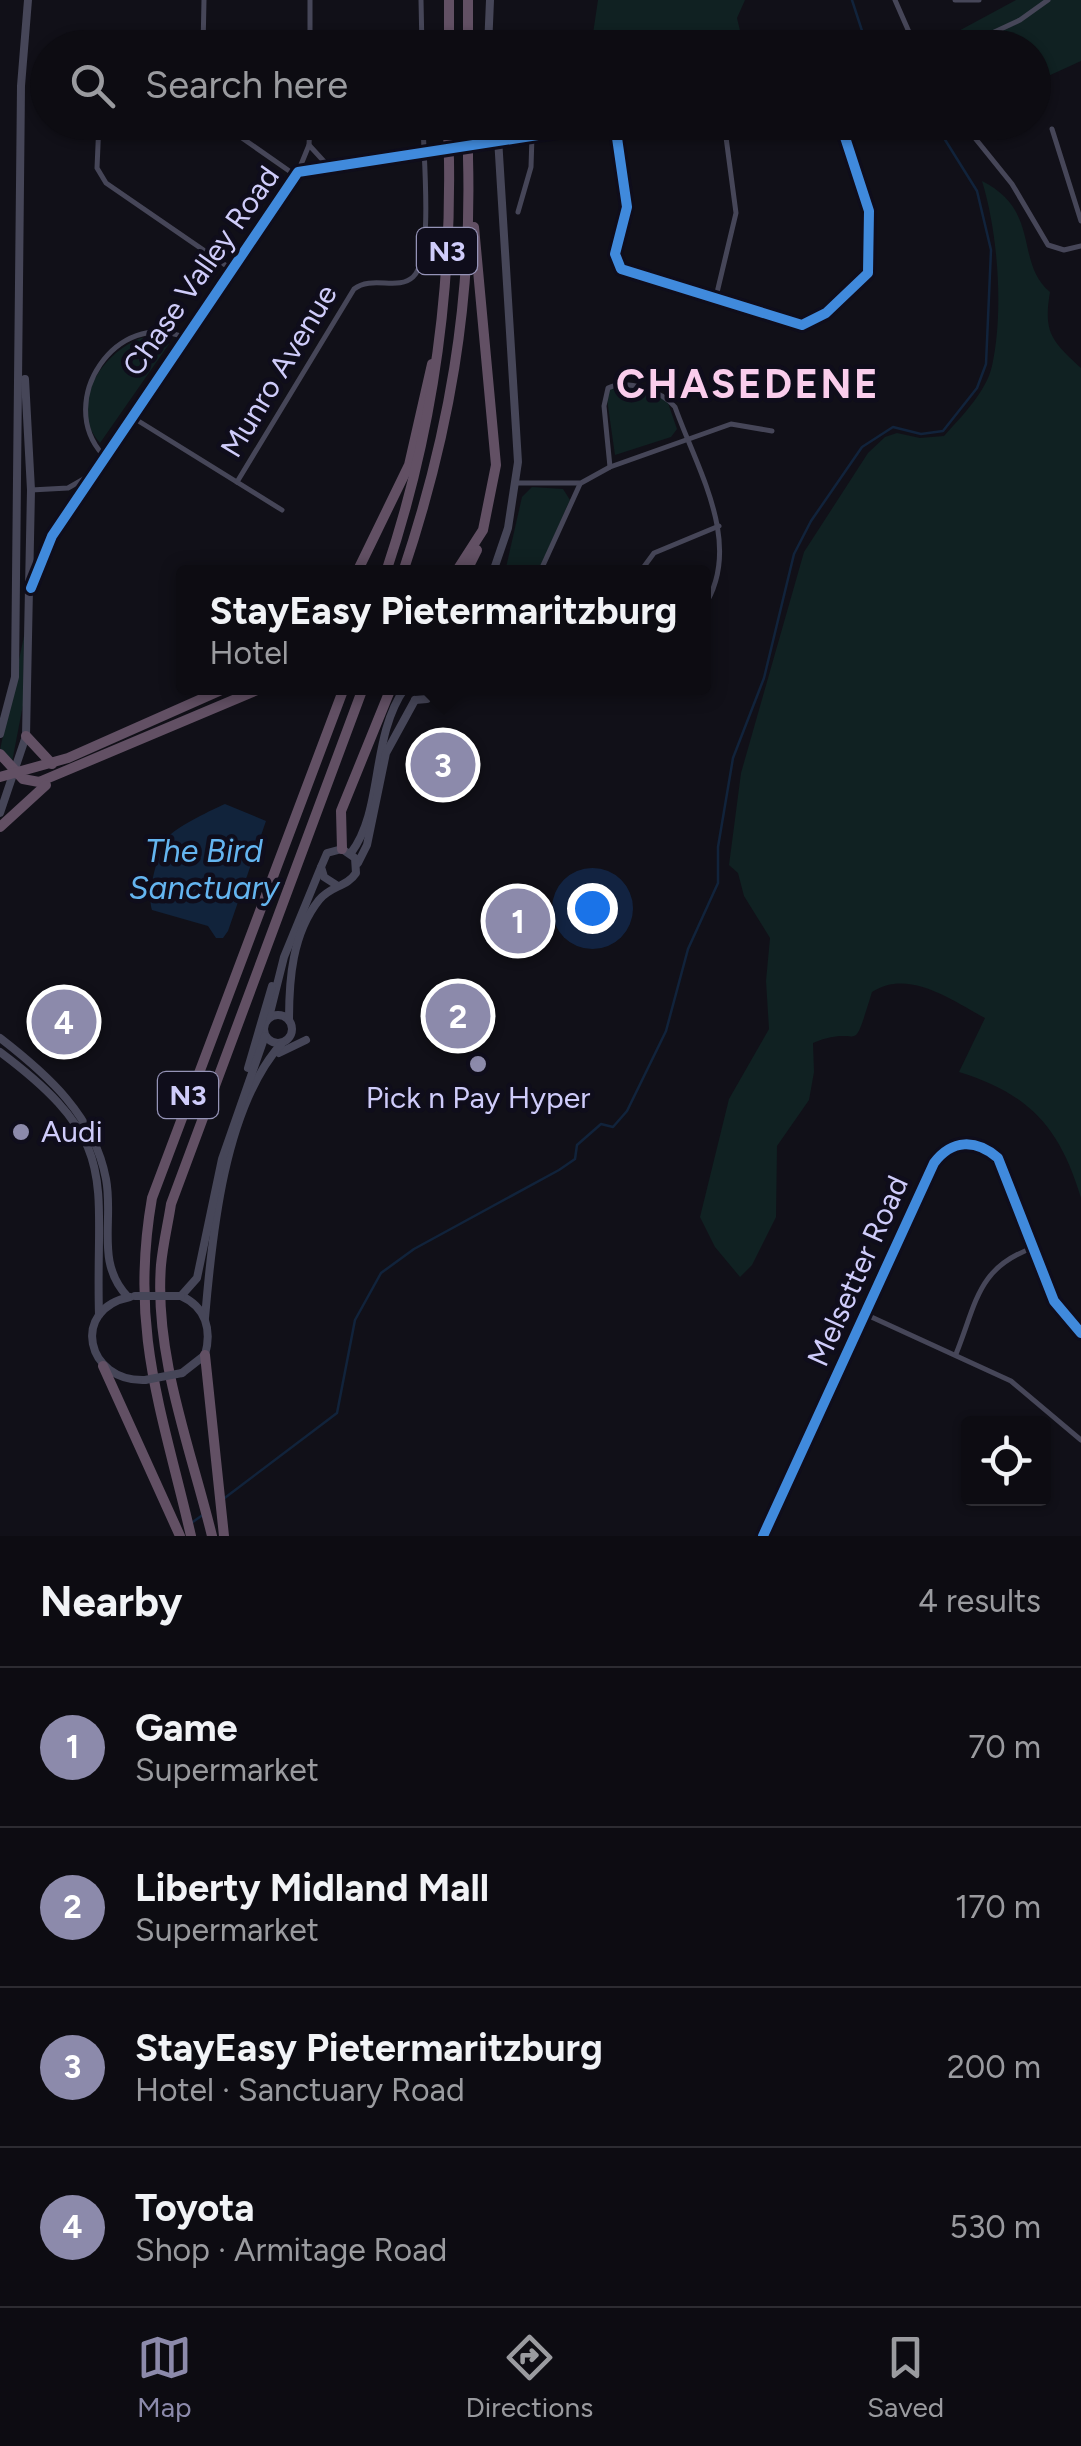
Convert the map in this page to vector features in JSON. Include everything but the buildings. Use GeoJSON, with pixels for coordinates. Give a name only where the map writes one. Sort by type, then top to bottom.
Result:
{"type":"FeatureCollection","features":[{"type":"Feature","properties":{"kind":"highway"},"geometry":{"type":"LineString","coordinates":[[449,0],[449,30]]}},
{"type":"Feature","properties":{"kind":"highway"},"geometry":{"type":"LineString","coordinates":[[468,0],[468,30]]}},
{"type":"Feature","properties":{"kind":"highway","name":"N3"},"geometry":{"type":"LineString","coordinates":[[388,565],[426,438],[440,340],[448,140]]}},
{"type":"Feature","properties":{"kind":"highway","name":"N3"},"geometry":{"type":"LineString","coordinates":[[405,565],[436,470],[459,358],[466,290],[468,140]]}},
{"type":"Feature","properties":{"kind":"highway"},"geometry":{"type":"LineString","coordinates":[[468,176],[496,453],[483,530],[469,565]]}},
{"type":"Feature","properties":{"kind":"highway"},"geometry":{"type":"LineString","coordinates":[[360,565],[410,466],[440,340]]}},
{"type":"Feature","properties":{"kind":"highway"},"geometry":{"type":"LineString","coordinates":[[460,565],[483,530]]}},
{"type":"Feature","properties":{"kind":"highway"},"geometry":{"type":"LineString","coordinates":[[0,777],[52,764],[210,695]]}},
{"type":"Feature","properties":{"kind":"highway"},"geometry":{"type":"LineString","coordinates":[[0,754],[34,783],[69,772],[246,695]]}},
{"type":"Feature","properties":{"kind":"highway","name":"N3"},"geometry":{"type":"LineString","coordinates":[[185,1529],[150,1367],[142,1306],[142,1258],[152,1198],[341,695]]}},
{"type":"Feature","properties":{"kind":"highway","name":"N3"},"geometry":{"type":"LineString","coordinates":[[212,1536],[176,1400],[161,1306],[161,1264],[171,1204],[360,695]]}},
{"type":"Feature","properties":{"kind":"highway"},"geometry":{"type":"LineString","coordinates":[[347,851],[341,811],[388,695]]}},
{"type":"Feature","properties":{"kind":"highway"},"geometry":{"type":"LineString","coordinates":[[26,736],[52,764]]}},
{"type":"Feature","properties":{"kind":"highway"},"geometry":{"type":"LineString","coordinates":[[0,827],[35,792],[69,772]]}},
{"type":"Feature","properties":{"kind":"highway"},"geometry":{"type":"LineString","coordinates":[[205,1355],[224,1536]]}},
{"type":"Feature","properties":{"kind":"highway"},"geometry":{"type":"LineString","coordinates":[[104,1366],[185,1529]]}},
{"type":"Feature","properties":{"kind":"street"},"geometry":{"type":"LineString","coordinates":[[0,734],[16,678],[21,86],[28,0]]}},
{"type":"Feature","properties":{"kind":"street"},"geometry":{"type":"LineString","coordinates":[[203,30],[204,0]]}},
{"type":"Feature","properties":{"kind":"street"},"geometry":{"type":"LineString","coordinates":[[310,0],[310,30]]}},
{"type":"Feature","properties":{"kind":"street"},"geometry":{"type":"LineString","coordinates":[[422,0],[422,30]]}},
{"type":"Feature","properties":{"kind":"street"},"geometry":{"type":"LineString","coordinates":[[489,30],[490,0]]}},
{"type":"Feature","properties":{"kind":"street"},"geometry":{"type":"LineString","coordinates":[[895,0],[908,30]]}},
{"type":"Feature","properties":{"kind":"street"},"geometry":{"type":"LineString","coordinates":[[955,0],[962,4],[979,0]]}},
{"type":"Feature","properties":{"kind":"street"},"geometry":{"type":"LineString","coordinates":[[999,30],[1048,0]]}},
{"type":"Feature","properties":{"kind":"street"},"geometry":{"type":"LineString","coordinates":[[1052,129],[1081,221]]}},
{"type":"Feature","properties":{"kind":"street"},"geometry":{"type":"LineString","coordinates":[[99,140],[98,168],[106,183],[231,269]]}},
{"type":"Feature","properties":{"kind":"street"},"geometry":{"type":"LineString","coordinates":[[246,140],[297,174],[310,140]]}},
{"type":"Feature","properties":{"kind":"street"},"geometry":{"type":"LineString","coordinates":[[423,140],[423,155]]}},
{"type":"Feature","properties":{"kind":"street","name":"Chase Valley Road"},"geometry":{"type":"LineString","coordinates":[[31,588],[42,553],[92,474],[297,174],[506,140]]}},
{"type":"Feature","properties":{"kind":"street"},"geometry":{"type":"LineString","coordinates":[[518,212],[531,167],[532,140]]}},
{"type":"Feature","properties":{"kind":"street"},"geometry":{"type":"LineString","coordinates":[[620,140],[628,207],[615,254],[617,264],[628,274],[802,325],[816,320],[864,282],[870,262],[870,211],[846,140]]}},
{"type":"Feature","properties":{"kind":"street"},"geometry":{"type":"LineString","coordinates":[[715,301],[736,214],[726,140]]}},
{"type":"Feature","properties":{"kind":"street"},"geometry":{"type":"LineString","coordinates":[[977,140],[1012,184],[1048,244],[1064,250],[1081,246]]}},
{"type":"Feature","properties":{"kind":"street"},"geometry":{"type":"LineString","coordinates":[[493,565],[502,547],[516,483],[500,141]]}},
{"type":"Feature","properties":{"kind":"street"},"geometry":{"type":"LineString","coordinates":[[310,145],[330,168]]}},
{"type":"Feature","properties":{"kind":"street","name":"Munro Avenue"},"geometry":{"type":"LineString","coordinates":[[238,482],[354,290],[368,281],[405,281],[416,272],[423,244],[423,155]]}},
{"type":"Feature","properties":{"kind":"street"},"geometry":{"type":"LineString","coordinates":[[0,813],[18,771],[26,736],[31,490],[21,315]]}},
{"type":"Feature","properties":{"kind":"street"},"geometry":{"type":"LineString","coordinates":[[104,456],[84,419],[88,384],[98,365],[119,345],[149,332],[165,330],[184,338]]}},
{"type":"Feature","properties":{"kind":"street"},"geometry":{"type":"LineString","coordinates":[[610,467],[605,391],[612,384],[666,397],[719,526],[720,577],[711,593]]}},
{"type":"Feature","properties":{"kind":"street"},"geometry":{"type":"LineString","coordinates":[[130,416],[282,510]]}},
{"type":"Feature","properties":{"kind":"street"},"geometry":{"type":"LineString","coordinates":[[516,483],[580,484],[610,467],[736,423],[772,431]]}},
{"type":"Feature","properties":{"kind":"street"},"geometry":{"type":"LineString","coordinates":[[18,478],[31,490],[68,488],[92,474]]}},
{"type":"Feature","properties":{"kind":"street"},"geometry":{"type":"LineString","coordinates":[[543,565],[580,484]]}},
{"type":"Feature","properties":{"kind":"street"},"geometry":{"type":"LineString","coordinates":[[20,518],[31,490]]}},
{"type":"Feature","properties":{"kind":"street"},"geometry":{"type":"LineString","coordinates":[[645,565],[654,554],[719,526]]}},
{"type":"Feature","properties":{"kind":"street"},"geometry":{"type":"LineString","coordinates":[[182,1296],[197,1278],[211,1201],[243,1092],[258,1021],[327,853],[347,851],[362,833],[383,738],[403,695]]}},
{"type":"Feature","properties":{"kind":"street"},"geometry":{"type":"LineString","coordinates":[[411,695],[415,700]]}},
{"type":"Feature","properties":{"kind":"street"},"geometry":{"type":"LineString","coordinates":[[415,700],[430,695]]}},
{"type":"Feature","properties":{"kind":"street"},"geometry":{"type":"LineString","coordinates":[[0,1052],[58,1098],[88,1145],[100,1198],[98,1315],[92,1337],[104,1366],[119,1378],[145,1380],[182,1373],[205,1355],[205,1318],[219,1201],[260,1075],[290,1037],[287,984],[292,962],[318,901],[350,882],[367,845],[386,753],[415,700]]}},
{"type":"Feature","properties":{"kind":"street"},"geometry":{"type":"LineString","coordinates":[[347,851],[357,865]]}},
{"type":"Feature","properties":{"kind":"street"},"geometry":{"type":"LineString","coordinates":[[320,867],[324,878],[338,886]]}},
{"type":"Feature","properties":{"kind":"street"},"geometry":{"type":"LineString","coordinates":[[243,1092],[265,1036],[282,965]]}},
{"type":"Feature","properties":{"kind":"street"},"geometry":{"type":"LineString","coordinates":[[269,1017],[280,1014],[290,1020]]}},
{"type":"Feature","properties":{"kind":"street"},"geometry":{"type":"LineString","coordinates":[[265,1036],[282,1043]]}},
{"type":"Feature","properties":{"kind":"street"},"geometry":{"type":"LineString","coordinates":[[0,1038],[63,1092],[93,1137],[108,1194],[108,1265],[132,1297]]}},
{"type":"Feature","properties":{"kind":"street"},"geometry":{"type":"LineString","coordinates":[[260,1075],[284,1049],[306,1040]]}},
{"type":"Feature","properties":{"kind":"street","name":"Melsetter Road"},"geometry":{"type":"LineString","coordinates":[[763,1536],[934,1163],[952,1147],[970,1143],[998,1158],[1054,1301],[1081,1333]]}},
{"type":"Feature","properties":{"kind":"street"},"geometry":{"type":"LineString","coordinates":[[956,1354],[990,1272],[1008,1258],[1035,1247]]}},
{"type":"Feature","properties":{"kind":"street"},"geometry":{"type":"LineString","coordinates":[[98,1315],[132,1297],[182,1296],[198,1306],[205,1318]]}},
{"type":"Feature","properties":{"kind":"street"},"geometry":{"type":"LineString","coordinates":[[867,1315],[956,1354],[1026,1391],[1081,1440]]}},
{"type":"Feature","properties":{"kind":"shaded area"},"geometry":{"type":"Polygon","coordinates":[[[598,0],[745,0],[737,18],[740,30],[594,30],[598,0]]]}},
{"type":"Feature","properties":{"kind":"shaded area"},"geometry":{"type":"Polygon","coordinates":[[[1016,0],[1081,0],[1081,61],[1051,75],[1051,30],[960,30],[1016,0]]]}},
{"type":"Feature","properties":{"kind":"shaded area"},"geometry":{"type":"Polygon","coordinates":[[[982,181],[1001,193],[1013,207],[1039,280],[1050,292],[1048,317],[1052,335],[1081,368],[1081,1198],[1063,1152],[1039,1117],[1005,1091],[959,1072],[985,1018],[930,989],[900,983],[886,985],[872,992],[857,1034],[813,1043],[814,1072],[809,1100],[777,1146],[776,1217],[752,1265],[740,1277],[715,1247],[700,1217],[729,1099],[769,1029],[766,981],[770,938],[744,896],[738,873],[729,865],[741,773],[804,552],[868,453],[885,437],[897,433],[920,438],[944,436],[989,376],[996,345],[998,273],[982,181]]]}},
{"type":"Feature","properties":{"kind":"shaded area"},"geometry":{"type":"Polygon","coordinates":[[[141,338],[157,338],[169,344],[100,443],[90,428],[87,413],[93,382],[113,355],[141,338]]]}},
{"type":"Feature","properties":{"kind":"shaded area"},"geometry":{"type":"Polygon","coordinates":[[[619,384],[667,400],[677,429],[671,437],[615,455],[606,392],[619,384]]]}},
{"type":"Feature","properties":{"kind":"shaded area"},"geometry":{"type":"Polygon","coordinates":[[[532,487],[563,489],[570,500],[541,565],[507,565],[522,497],[532,487]]]}},
{"type":"Feature","properties":{"kind":"shaded area"},"geometry":{"type":"Polygon","coordinates":[[[24,636],[23,705],[12,762],[0,750],[24,636]]]}},
{"type":"Feature","properties":{"kind":"water","name":"The Bird Sanctuary"},"geometry":{"type":"Polygon","coordinates":[[[225,804],[266,821],[228,931],[223,938],[216,938],[208,926],[152,910],[151,893],[158,859],[170,835],[225,804]]]}},
{"type":"Feature","properties":{"kind":"waterway"},"geometry":{"type":"LineString","coordinates":[[852,0],[862,30]]}},
{"type":"Feature","properties":{"kind":"waterway"},"geometry":{"type":"LineString","coordinates":[[222,1500],[337,1413],[355,1320],[381,1273],[414,1249],[559,1170],[575,1159],[577,1145],[601,1124],[613,1127],[627,1111],[666,1031],[688,949],[718,883],[718,847],[733,758],[764,678],[794,554],[811,521],[862,447],[893,427],[921,434],[943,431],[977,388],[986,364],[991,250],[977,191],[945,140]]}},
{"type":"Feature","properties":{"kind":"waterway"},"geometry":{"type":"LineString","coordinates":[[190,1524],[204,1514]]}},
{"type":"Feature","properties":{"kind":"cycle path"},"geometry":{"type":"LineString","coordinates":[[31,588],[52,536],[298,172],[505,140]]}},
{"type":"Feature","properties":{"kind":"cycle path"},"geometry":{"type":"LineString","coordinates":[[617,140],[627,207],[615,254],[621,269],[802,325],[826,313],[868,273],[869,211],[846,140]]}},
{"type":"Feature","properties":{"kind":"cycle path"},"geometry":{"type":"LineString","coordinates":[[763,1536],[934,1163],[949,1149],[973,1145],[998,1158],[1054,1301],[1081,1333]]}},
{"type":"Feature","properties":{"kind":"place","name":"StayEasy Pietermaritzburg"},"geometry":{"type":"Point","coordinates":[443,765]}},
{"type":"Feature","properties":{"kind":"place","name":"Game"},"geometry":{"type":"Point","coordinates":[518,921]}},
{"type":"Feature","properties":{"kind":"place","name":"Liberty Midland Mall"},"geometry":{"type":"Point","coordinates":[458,1016]}},
{"type":"Feature","properties":{"kind":"place","name":"Toyota"},"geometry":{"type":"Point","coordinates":[64,1022]}},
{"type":"Feature","properties":{"kind":"place","name":"Pick n Pay Hyper"},"geometry":{"type":"Point","coordinates":[478,1064]}},
{"type":"Feature","properties":{"kind":"place","name":"Audi"},"geometry":{"type":"Point","coordinates":[21,1132]}},
{"type":"Feature","properties":{"kind":"district","name":"CHASEDENE"},"geometry":{"type":"Point","coordinates":[748,384]}}]}
